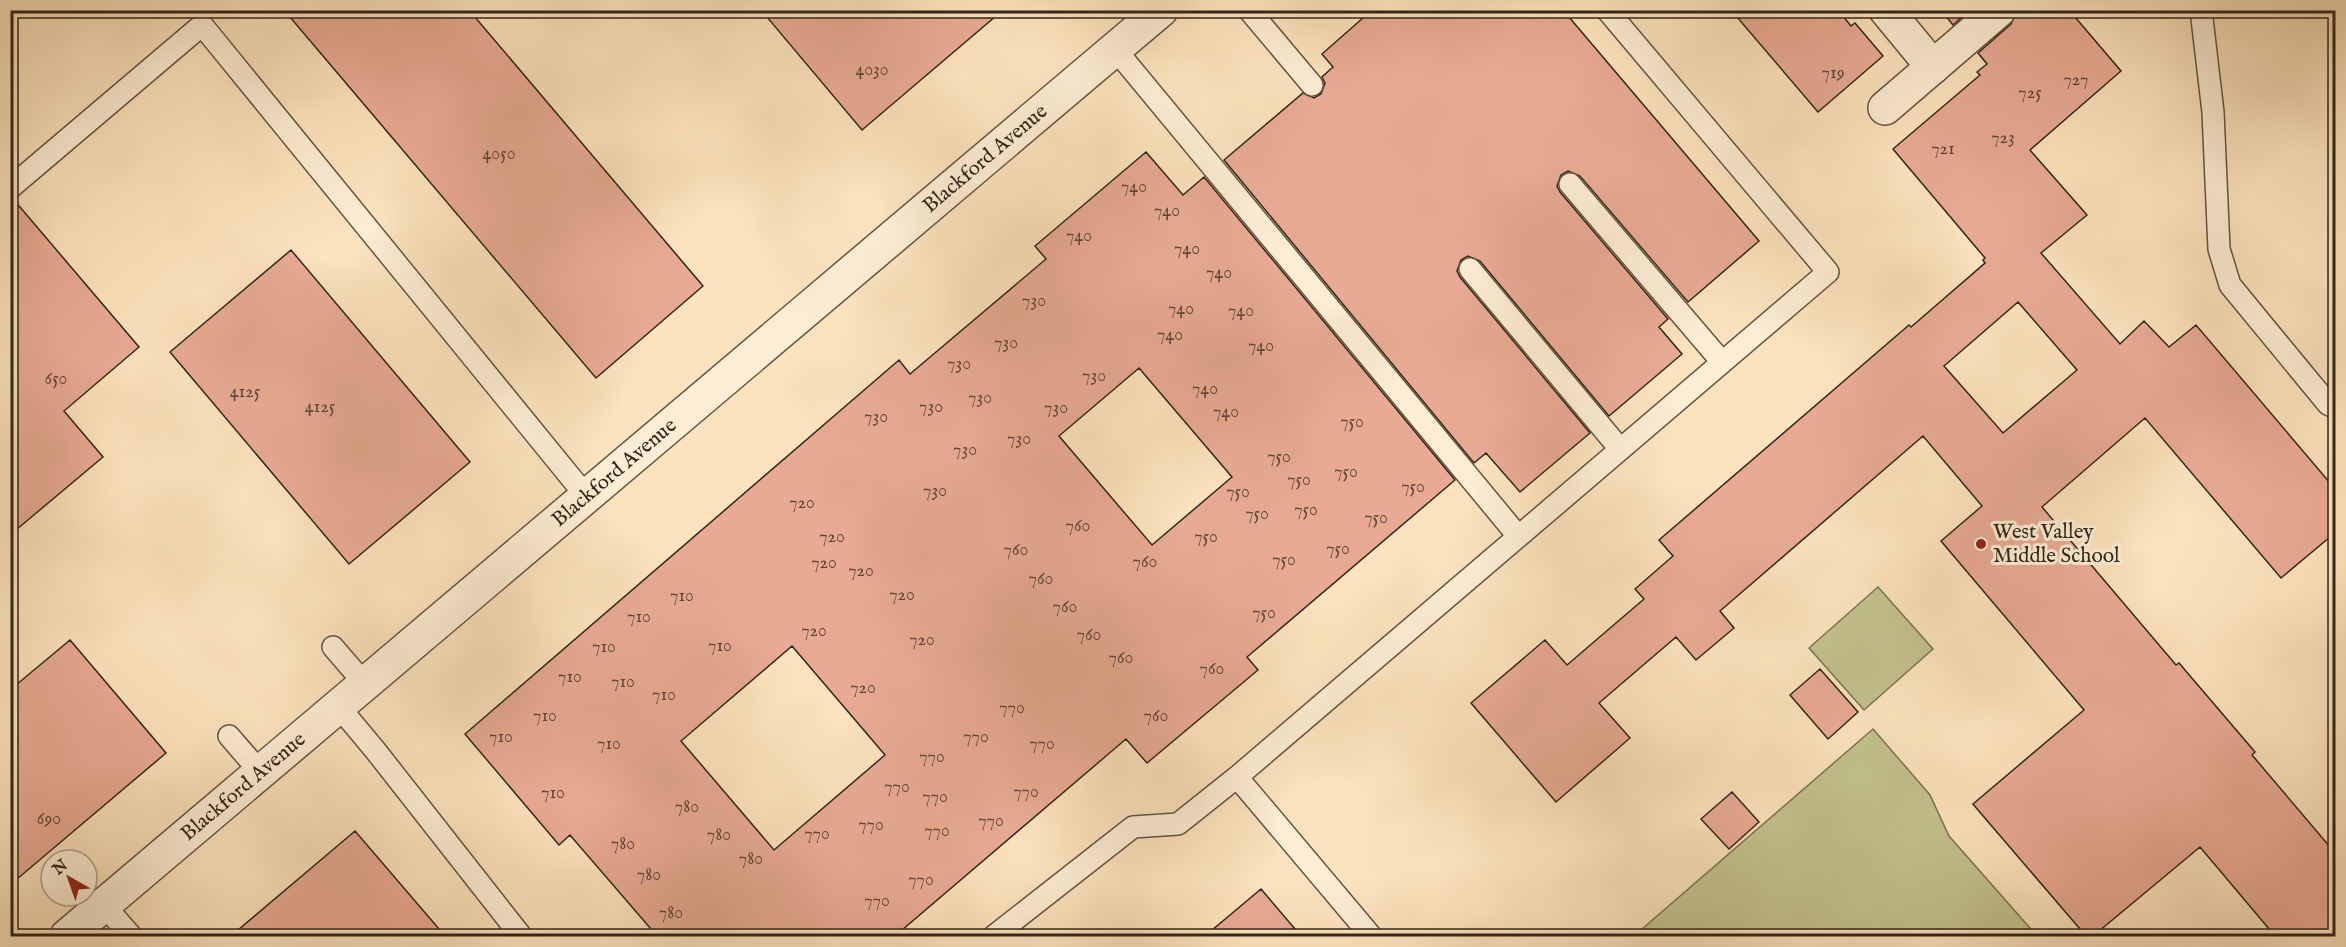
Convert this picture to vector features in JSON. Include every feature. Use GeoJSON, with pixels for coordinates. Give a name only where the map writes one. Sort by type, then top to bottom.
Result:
{"type":"FeatureCollection","features":[{"type":"Feature","properties":{"kind":"street","name":"Blackford Avenue"},"geometry":{"type":"LineString","coordinates":[[67,936],[1161,10]]}},
{"type":"Feature","properties":{"kind":"street"},"geometry":{"type":"LineString","coordinates":[[1886,10],[1933,67]]}},
{"type":"Feature","properties":{"kind":"street"},"geometry":{"type":"LineString","coordinates":[[1885,108],[1998,10]]}},
{"type":"Feature","properties":{"kind":"lane"},"geometry":{"type":"LineString","coordinates":[[1249,10],[1312,85]]}},
{"type":"Feature","properties":{"kind":"lane"},"geometry":{"type":"LineString","coordinates":[[994,936],[1133,826],[1178,824],[1237,777],[1828,272],[1607,10]]}},
{"type":"Feature","properties":{"kind":"lane"},"geometry":{"type":"LineString","coordinates":[[2201,10],[2211,94],[2219,249],[2230,285],[2328,404],[2336,408]]}},
{"type":"Feature","properties":{"kind":"lane"},"geometry":{"type":"LineString","coordinates":[[10,188],[202,25],[586,496]]}},
{"type":"Feature","properties":{"kind":"lane"},"geometry":{"type":"LineString","coordinates":[[1115,49],[1518,536]]}},
{"type":"Feature","properties":{"kind":"lane"},"geometry":{"type":"LineString","coordinates":[[1570,184],[1722,362]]}},
{"type":"Feature","properties":{"kind":"lane"},"geometry":{"type":"LineString","coordinates":[[1470,269],[1620,449]]}},
{"type":"Feature","properties":{"kind":"lane"},"geometry":{"type":"LineString","coordinates":[[333,647],[365,684]]}},
{"type":"Feature","properties":{"kind":"lane"},"geometry":{"type":"LineString","coordinates":[[339,707],[521,936]]}},
{"type":"Feature","properties":{"kind":"lane"},"geometry":{"type":"LineString","coordinates":[[229,736],[261,773]]}},
{"type":"Feature","properties":{"kind":"lane"},"geometry":{"type":"LineString","coordinates":[[1237,777],[1371,936]]}},
{"type":"Feature","properties":{"kind":"lane"},"geometry":{"type":"LineString","coordinates":[[104,905],[131,936]]}},
{"type":"Feature","properties":{"kind":"shaded area"},"geometry":{"type":"Polygon","coordinates":[[[1878,587],[1933,649],[1864,710],[1809,648],[1878,587]]]}},
{"type":"Feature","properties":{"kind":"shaded area"},"geometry":{"type":"Polygon","coordinates":[[[1873,729],[1930,795],[1949,836],[2037,936],[1634,936],[1873,729]]]}},
{"type":"Feature","properties":{"kind":"building"},"geometry":{"type":"Polygon","coordinates":[[[284,10],[469,10],[703,286],[596,378],[284,10]]]}},
{"type":"Feature","properties":{"kind":"building"},"geometry":{"type":"Polygon","coordinates":[[[761,10],[1003,10],[862,130],[761,10]]]}},
{"type":"Feature","properties":{"kind":"building"},"geometry":{"type":"Polygon","coordinates":[[[1372,10],[1563,10],[1759,241],[1688,302],[1580,176],[1568,171],[1561,175],[1557,186],[1560,192],[1668,319],[1659,327],[1682,354],[1609,416],[1480,261],[1468,256],[1461,260],[1457,271],[1460,277],[1590,433],[1520,492],[1486,453],[1474,463],[1224,160],[1303,93],[1314,98],[1321,94],[1325,83],[1322,77],[1333,67],[1322,54],[1372,10]]]}},
{"type":"Feature","properties":{"kind":"building"},"geometry":{"type":"Polygon","coordinates":[[[1731,10],[1838,10],[1851,26],[1855,23],[1883,56],[1818,112],[1731,10]]]}},
{"type":"Feature","properties":{"kind":"building"},"geometry":{"type":"Polygon","coordinates":[[[1941,10],[1970,10],[1953,25],[1941,10]]]}},
{"type":"Feature","properties":{"kind":"building"},"geometry":{"type":"Polygon","coordinates":[[[2017,10],[2069,10],[2121,71],[2030,150],[2087,215],[2041,253],[2120,344],[2144,321],[2169,347],[2196,325],[2336,490],[2336,532],[2281,578],[2145,418],[2042,507],[2176,665],[2179,663],[2255,752],[2252,755],[2336,854],[2336,936],[2275,936],[2200,847],[2093,936],[2086,936],[1973,804],[2084,710],[1941,541],[1982,506],[1923,436],[1720,611],[1734,628],[1696,660],[1676,637],[1599,703],[1630,738],[1556,802],[1471,703],[1545,640],[1567,665],[1644,599],[1635,589],[1673,556],[1659,540],[1909,325],[1911,327],[1985,263],[1983,260],[1985,258],[1893,149],[1980,75],[1977,72],[1987,64],[1978,53],[2011,24],[2017,10]],[[2018,302],[1944,366],[2003,433],[2077,370],[2018,302]]]}},
{"type":"Feature","properties":{"kind":"building"},"geometry":{"type":"Polygon","coordinates":[[[1146,152],[1183,195],[1204,177],[1455,480],[1247,657],[1258,670],[1147,763],[1126,739],[895,936],[657,936],[570,835],[559,845],[465,734],[899,360],[910,374],[1046,259],[1035,246],[1146,152]],[[1139,368],[1059,436],[1152,545],[1232,477],[1139,368]],[[792,646],[681,741],[774,850],[885,755],[792,646]]]}},
{"type":"Feature","properties":{"kind":"building"},"geometry":{"type":"Polygon","coordinates":[[[10,200],[14,200],[139,347],[64,411],[103,457],[10,535],[10,200]]]}},
{"type":"Feature","properties":{"kind":"building"},"geometry":{"type":"Polygon","coordinates":[[[291,250],[470,462],[349,564],[170,352],[291,250]]]}},
{"type":"Feature","properties":{"kind":"building"},"geometry":{"type":"Polygon","coordinates":[[[70,640],[166,753],[54,848],[39,848],[39,860],[10,885],[10,690],[70,640]]]}},
{"type":"Feature","properties":{"kind":"building"},"geometry":{"type":"Polygon","coordinates":[[[1820,669],[1858,712],[1828,739],[1790,695],[1820,669]]]}},
{"type":"Feature","properties":{"kind":"building"},"geometry":{"type":"Polygon","coordinates":[[[1732,792],[1759,822],[1729,849],[1701,819],[1732,792]]]}},
{"type":"Feature","properties":{"kind":"building"},"geometry":{"type":"Polygon","coordinates":[[[355,831],[445,936],[231,936],[355,831]]]}},
{"type":"Feature","properties":{"kind":"building"},"geometry":{"type":"Polygon","coordinates":[[[1261,889],[1301,936],[1205,936],[1261,889]]]}},
{"type":"Feature","properties":{"kind":"place","name":"West Valley Middle School"},"geometry":{"type":"Point","coordinates":[1981,544]}}]}
